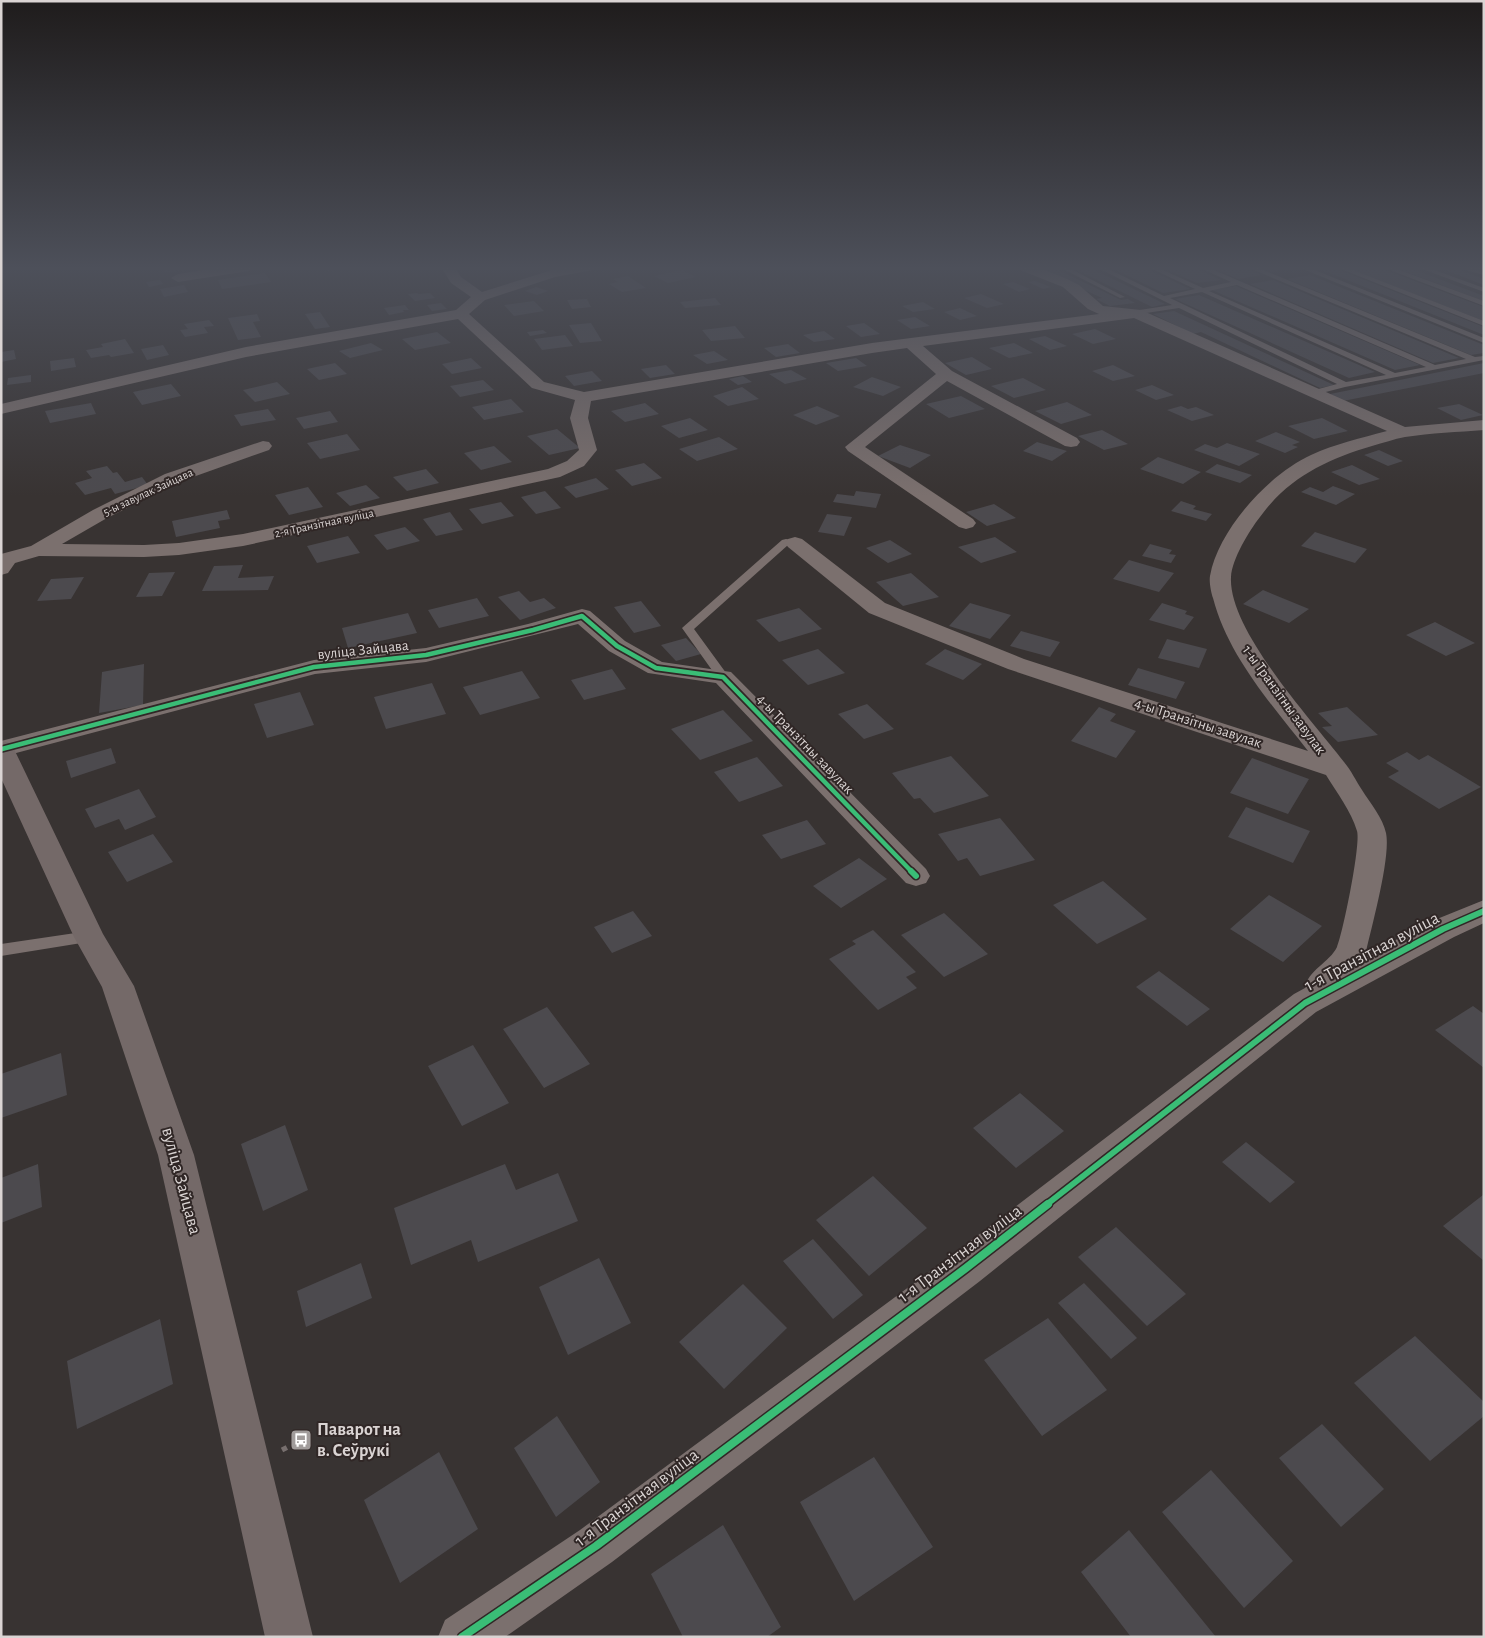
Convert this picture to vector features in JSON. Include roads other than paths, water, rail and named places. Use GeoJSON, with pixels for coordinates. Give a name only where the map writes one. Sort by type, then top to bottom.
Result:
{"type":"FeatureCollection","features":[{"type":"Feature","properties":{"kind":"street"},"geometry":{"type":"LineString","coordinates":[[1,409],[246,352],[295,343]]}},
{"type":"Feature","properties":{"kind":"street"},"geometry":{"type":"LineString","coordinates":[[494,343],[538,385],[584,397],[907,343]]}},
{"type":"Feature","properties":{"kind":"street"},"geometry":{"type":"LineString","coordinates":[[911,343],[946,374],[1070,442]]}},
{"type":"Feature","properties":{"kind":"street"},"geometry":{"type":"LineString","coordinates":[[1205,343],[1403,432]]}},
{"type":"Feature","properties":{"kind":"street"},"geometry":{"type":"LineString","coordinates":[[946,374],[854,447],[966,523]]}},
{"type":"Feature","properties":{"kind":"street","name":"2-я Транзітная вуліца"},"geometry":{"type":"LineString","coordinates":[[3,560],[38,550],[144,551],[179,549],[243,540],[554,473],[574,465],[583,458],[588,450],[580,418],[584,397]]}},
{"type":"Feature","properties":{"kind":"street","name":"1-ы Транзітны завулак"},"geometry":{"type":"LineString","coordinates":[[1305,1003],[1352,952],[1372,855],[1372,833],[1362,812],[1336,769],[1282,700],[1244,647],[1230,620],[1223,597],[1220,577],[1234,538],[1260,503],[1285,478],[1316,459],[1341,449],[1403,432],[1484,426]]}},
{"type":"Feature","properties":{"kind":"street","name":"5-ы завулак Зайцава"},"geometry":{"type":"LineString","coordinates":[[38,550],[100,514],[172,478],[263,446]]}},
{"type":"Feature","properties":{"kind":"street","name":"4-ы Транзітны завулак"},"geometry":{"type":"LineString","coordinates":[[795,543],[877,608],[1016,664],[1336,769]]}},
{"type":"Feature","properties":{"kind":"street","name":"вуліца Зайцава"},"geometry":{"type":"LineString","coordinates":[[289,1637],[176,1155],[118,986],[89,938],[1,749],[111,718],[314,667],[426,656],[582,616],[617,646],[656,668],[724,677]]}},
{"type":"Feature","properties":{"kind":"street","name":"4-ы Транзітны завулак"},"geometry":{"type":"LineString","coordinates":[[724,677],[916,876]]}},
{"type":"Feature","properties":{"kind":"street","name":"1-я Транзітная вуліца"},"geometry":{"type":"LineString","coordinates":[[462,1637],[596,1546],[958,1274],[1305,1003],[1443,929],[1484,910]]}},
{"type":"Feature","properties":{"kind":"lane"},"geometry":{"type":"LineString","coordinates":[[1258,343],[1346,385]]}},
{"type":"Feature","properties":{"kind":"lane"},"geometry":{"type":"LineString","coordinates":[[1322,343],[1395,376]]}},
{"type":"Feature","properties":{"kind":"lane"},"geometry":{"type":"LineString","coordinates":[[1378,343],[1435,368]]}},
{"type":"Feature","properties":{"kind":"lane"},"geometry":{"type":"LineString","coordinates":[[1435,343],[1475,360]]}},
{"type":"Feature","properties":{"kind":"lane"},"geometry":{"type":"LineString","coordinates":[[1314,392],[1484,358]]}},
{"type":"Feature","properties":{"kind":"lane"},"geometry":{"type":"LineString","coordinates":[[724,677],[688,628],[786,542],[795,543]]}},
{"type":"Feature","properties":{"kind":"lane"},"geometry":{"type":"LineString","coordinates":[[1,950],[89,938]]}},
{"type":"Feature","properties":{"kind":"place","name":"Паварот на в. Сеўрукі"},"geometry":{"type":"Point","coordinates":[301,1440]}}]}
